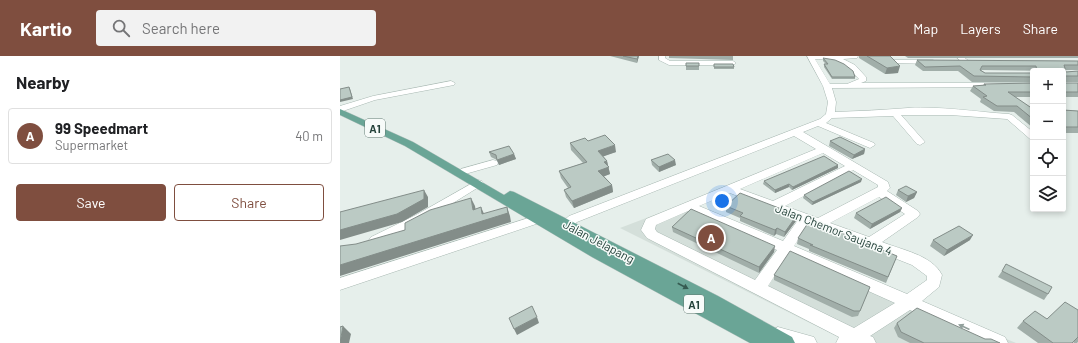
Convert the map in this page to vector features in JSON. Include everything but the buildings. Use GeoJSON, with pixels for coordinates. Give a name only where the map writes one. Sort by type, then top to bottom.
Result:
{"type":"FeatureCollection","features":[{"type":"Feature","properties":{"kind":"main road","name":"Jalan Jelapang"},"geometry":{"type":"LineString","coordinates":[[340,111],[409,144],[410,146],[478,183],[538,219],[563,228]]}},
{"type":"Feature","properties":{"kind":"main road","name":"Jalan Jelapang"},"geometry":{"type":"LineString","coordinates":[[409,144],[415,144],[465,171],[563,228],[766,337],[786,343]]}},
{"type":"Feature","properties":{"kind":"street"},"geometry":{"type":"LineString","coordinates":[[662,56],[663,61],[669,63],[732,63]]}},
{"type":"Feature","properties":{"kind":"street"},"geometry":{"type":"LineString","coordinates":[[958,56],[998,84]]}},
{"type":"Feature","properties":{"kind":"street"},"geometry":{"type":"LineString","coordinates":[[830,114],[832,102],[827,86],[811,57],[855,57]]}},
{"type":"Feature","properties":{"kind":"street"},"geometry":{"type":"LineString","coordinates":[[839,57],[863,79],[844,86]]}},
{"type":"Feature","properties":{"kind":"street"},"geometry":{"type":"LineString","coordinates":[[893,62],[981,62]]}},
{"type":"Feature","properties":{"kind":"street"},"geometry":{"type":"LineString","coordinates":[[396,93],[409,86],[421,83]]}},
{"type":"Feature","properties":{"kind":"street"},"geometry":{"type":"LineString","coordinates":[[340,111],[373,98],[451,83]]}},
{"type":"Feature","properties":{"kind":"street"},"geometry":{"type":"LineString","coordinates":[[827,86],[1030,85]]}},
{"type":"Feature","properties":{"kind":"street"},"geometry":{"type":"LineString","coordinates":[[563,228],[574,220],[646,190],[818,123],[830,114],[896,113],[908,111],[950,112],[1009,117],[1030,134]]}},
{"type":"Feature","properties":{"kind":"street"},"geometry":{"type":"LineString","coordinates":[[896,113],[920,142]]}},
{"type":"Feature","properties":{"kind":"street"},"geometry":{"type":"LineString","coordinates":[[818,123],[870,145]]}},
{"type":"Feature","properties":{"kind":"street"},"geometry":{"type":"LineString","coordinates":[[758,288],[785,248],[813,220],[880,192],[884,188],[884,184],[795,132]]}},
{"type":"Feature","properties":{"kind":"street"},"geometry":{"type":"LineString","coordinates":[[824,149],[651,222],[648,230],[652,235],[758,288],[856,341],[909,302]]}},
{"type":"Feature","properties":{"kind":"street"},"geometry":{"type":"LineString","coordinates":[[465,171],[493,163]]}},
{"type":"Feature","properties":{"kind":"street"},"geometry":{"type":"LineString","coordinates":[[774,206],[853,166]]}},
{"type":"Feature","properties":{"kind":"street"},"geometry":{"type":"LineString","coordinates":[[364,244],[386,236],[420,218],[478,183]]}},
{"type":"Feature","properties":{"kind":"street","name":"Jalan Chemor Saujana 4"},"geometry":{"type":"LineString","coordinates":[[730,189],[917,261],[930,269],[935,275],[934,282],[909,302]]}},
{"type":"Feature","properties":{"kind":"street"},"geometry":{"type":"LineString","coordinates":[[871,244],[914,214],[880,192]]}},
{"type":"Feature","properties":{"kind":"street"},"geometry":{"type":"LineString","coordinates":[[688,206],[909,302],[999,343]]}},
{"type":"Feature","properties":{"kind":"street"},"geometry":{"type":"LineString","coordinates":[[340,284],[538,219]]}},
{"type":"Feature","properties":{"kind":"street"},"geometry":{"type":"LineString","coordinates":[[766,337],[808,343]]}},
{"type":"Feature","properties":{"kind":"shaded area"},"geometry":{"type":"Polygon","coordinates":[[[683,204],[1016,343],[850,343],[620,228],[683,204]]]}},
{"type":"Feature","properties":{"kind":"place","name":"99 Speedmart"},"geometry":{"type":"Point","coordinates":[711,238]}}]}
